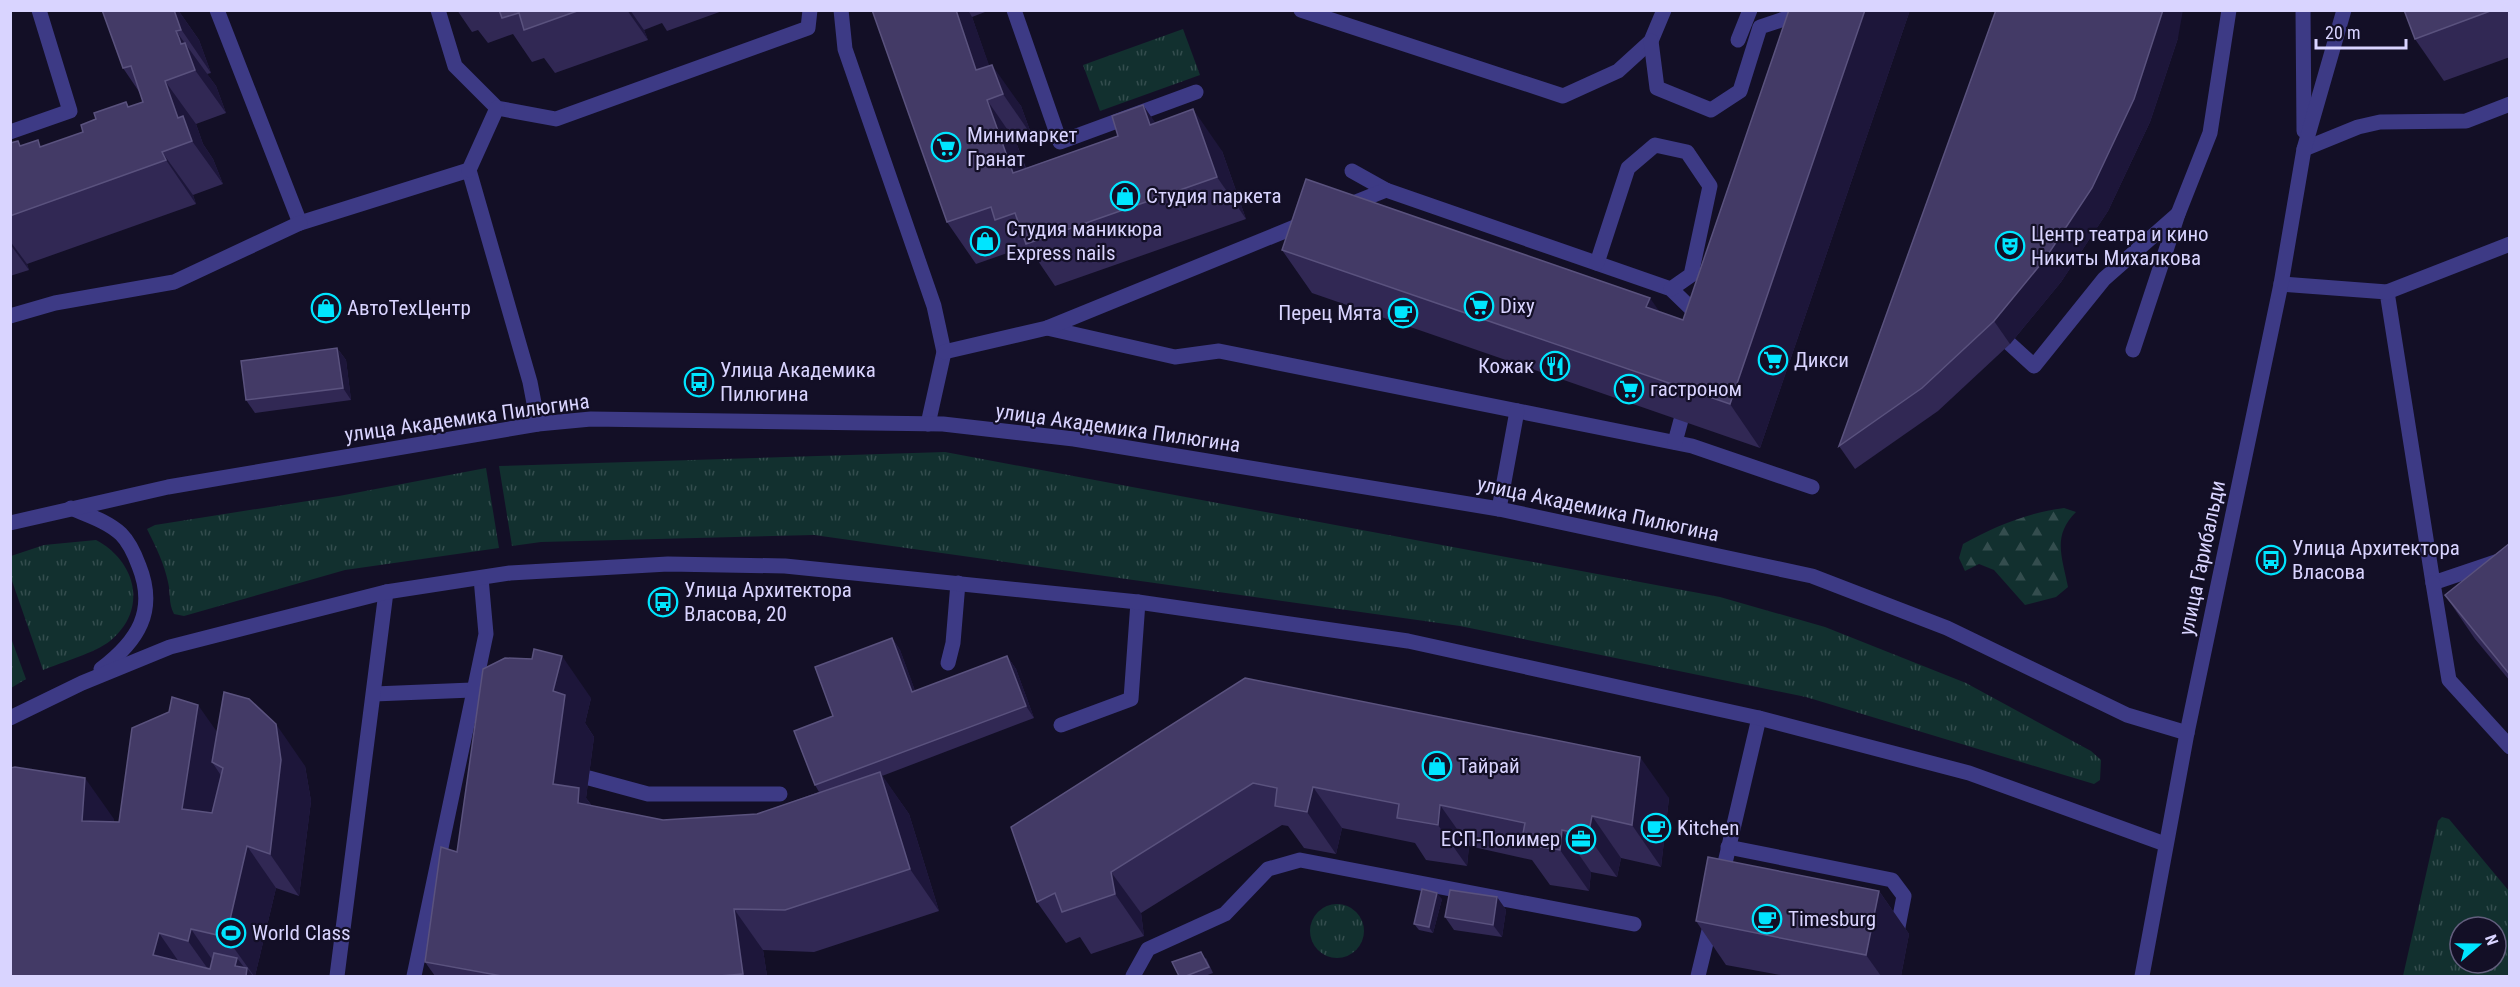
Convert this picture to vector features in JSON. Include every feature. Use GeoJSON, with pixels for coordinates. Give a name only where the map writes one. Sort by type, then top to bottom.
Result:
{"type":"FeatureCollection","features":[{"type":"Feature","properties":{"kind":"street"},"geometry":{"type":"LineString","coordinates":[[10,132],[70,111],[39,10]]}},
{"type":"Feature","properties":{"kind":"street"},"geometry":{"type":"LineString","coordinates":[[218,10],[300,223]]}},
{"type":"Feature","properties":{"kind":"street"},"geometry":{"type":"LineString","coordinates":[[438,10],[455,66],[497,108],[556,118],[808,28],[810,10]]}},
{"type":"Feature","properties":{"kind":"street"},"geometry":{"type":"LineString","coordinates":[[841,10],[845,49],[934,306],[944,352],[928,424]]}},
{"type":"Feature","properties":{"kind":"street"},"geometry":{"type":"LineString","coordinates":[[1014,10],[1060,142],[1196,92]]}},
{"type":"Feature","properties":{"kind":"street"},"geometry":{"type":"LineString","coordinates":[[1301,10],[1563,96],[1618,71],[1651,41],[1664,10]]}},
{"type":"Feature","properties":{"kind":"street"},"geometry":{"type":"LineString","coordinates":[[1738,40],[1750,10]]}},
{"type":"Feature","properties":{"kind":"street"},"geometry":{"type":"LineString","coordinates":[[1651,41],[1657,88],[1711,110],[1740,91],[1760,27],[1787,18],[1790,10]]}},
{"type":"Feature","properties":{"kind":"street"},"geometry":{"type":"LineString","coordinates":[[2133,350],[2178,214],[2210,132],[2229,10]]}},
{"type":"Feature","properties":{"kind":"street","name":"улица Гарибальди"},"geometry":{"type":"LineString","coordinates":[[2303,10],[2304,149]]}},
{"type":"Feature","properties":{"kind":"street","name":"улица Гарибальди"},"geometry":{"type":"LineString","coordinates":[[2142,976],[2187,733],[2281,284],[2304,149],[2344,10]]}},
{"type":"Feature","properties":{"kind":"street"},"geometry":{"type":"LineString","coordinates":[[2304,149],[2358,127],[2380,122],[2466,121],[2510,104]]}},
{"type":"Feature","properties":{"kind":"street"},"geometry":{"type":"LineString","coordinates":[[497,108],[469,170],[530,382],[538,424]]}},
{"type":"Feature","properties":{"kind":"street"},"geometry":{"type":"LineString","coordinates":[[1597,263],[1628,168],[1655,145],[1687,152],[1710,186],[1691,275],[1671,288]]}},
{"type":"Feature","properties":{"kind":"street"},"geometry":{"type":"LineString","coordinates":[[10,316],[55,303],[174,282],[300,223],[469,170]]}},
{"type":"Feature","properties":{"kind":"street"},"geometry":{"type":"LineString","coordinates":[[1352,171],[1386,190],[1671,288],[1705,323],[1702,334]]}},
{"type":"Feature","properties":{"kind":"street"},"geometry":{"type":"LineString","coordinates":[[944,352],[1047,328],[1386,190]]}},
{"type":"Feature","properties":{"kind":"street"},"geometry":{"type":"LineString","coordinates":[[2010,344],[2034,366],[2104,279],[2178,214]]}},
{"type":"Feature","properties":{"kind":"street"},"geometry":{"type":"LineString","coordinates":[[2281,284],[2387,292],[2510,244]]}},
{"type":"Feature","properties":{"kind":"street"},"geometry":{"type":"LineString","coordinates":[[2387,292],[2449,680],[2510,747]]}},
{"type":"Feature","properties":{"kind":"street"},"geometry":{"type":"LineString","coordinates":[[1047,328],[1175,357],[1218,351],[1675,442],[1812,488]]}},
{"type":"Feature","properties":{"kind":"street"},"geometry":{"type":"LineString","coordinates":[[1499,509],[1517,411]]}},
{"type":"Feature","properties":{"kind":"street","name":"улица Академика Пилюгина"},"geometry":{"type":"LineString","coordinates":[[10,523],[180,485],[538,424],[591,419],[928,424],[1074,439],[1499,509],[1812,576],[1947,628],[2127,715],[2187,733]]}},
{"type":"Feature","properties":{"kind":"street"},"geometry":{"type":"LineString","coordinates":[[1675,442],[1681,420]]}},
{"type":"Feature","properties":{"kind":"street"},"geometry":{"type":"LineString","coordinates":[[71,508],[100,520],[120,534],[135,553],[147,586],[146,610],[138,631],[119,656],[82,683]]}},
{"type":"Feature","properties":{"kind":"street"},"geometry":{"type":"LineString","coordinates":[[2433,583],[2510,557]]}},
{"type":"Feature","properties":{"kind":"street"},"geometry":{"type":"LineString","coordinates":[[10,718],[82,683],[170,647],[386,592],[510,573],[668,564],[785,566],[1138,602],[1408,641],[1759,718],[1969,773],[2165,844]]}},
{"type":"Feature","properties":{"kind":"street"},"geometry":{"type":"LineString","coordinates":[[414,976],[465,759],[472,690],[486,634],[481,578]]}},
{"type":"Feature","properties":{"kind":"street"},"geometry":{"type":"LineString","coordinates":[[948,663],[953,643],[958,584]]}},
{"type":"Feature","properties":{"kind":"street"},"geometry":{"type":"LineString","coordinates":[[337,976],[386,592]]}},
{"type":"Feature","properties":{"kind":"street"},"geometry":{"type":"LineString","coordinates":[[1061,725],[1131,699],[1138,602]]}},
{"type":"Feature","properties":{"kind":"street"},"geometry":{"type":"LineString","coordinates":[[374,694],[472,690]]}},
{"type":"Feature","properties":{"kind":"street"},"geometry":{"type":"LineString","coordinates":[[1698,976],[1759,718]]}},
{"type":"Feature","properties":{"kind":"street"},"geometry":{"type":"LineString","coordinates":[[589,778],[648,794],[780,794]]}},
{"type":"Feature","properties":{"kind":"street"},"geometry":{"type":"LineString","coordinates":[[1728,847],[1892,880],[1904,896],[1897,932]]}},
{"type":"Feature","properties":{"kind":"street"},"geometry":{"type":"LineString","coordinates":[[1133,976],[1148,950],[1225,914],[1268,869],[1300,860],[1634,924]]}},
{"type":"Feature","properties":{"kind":"green space"},"geometry":{"type":"Polygon","coordinates":[[[1183,29],[1200,75],[1100,111],[1083,65],[1183,29]]]}},
{"type":"Feature","properties":{"kind":"green space"},"geometry":{"type":"Polygon","coordinates":[[[945,452],[1720,597],[1825,627],[1966,683],[2091,751],[2101,760],[2100,780],[2094,784],[1806,697],[1460,626],[814,535],[541,542],[512,546],[499,466],[945,452]]]}},
{"type":"Feature","properties":{"kind":"green space"},"geometry":{"type":"Polygon","coordinates":[[[486,468],[499,548],[345,570],[184,616],[174,614],[164,568],[147,529],[155,525],[339,496],[486,468]]]}},
{"type":"Feature","properties":{"kind":"green space"},"geometry":{"type":"Polygon","coordinates":[[[2064,508],[2076,512],[2064,529],[2061,538],[2068,587],[2056,597],[2025,605],[1994,570],[1979,564],[1965,571],[1959,558],[1963,544],[2012,521],[2064,508]]]}},
{"type":"Feature","properties":{"kind":"green space"},"geometry":{"type":"Polygon","coordinates":[[[96,540],[121,560],[128,573],[133,587],[130,615],[122,629],[104,645],[43,670],[11,578],[11,556],[44,545],[96,540]]]}},
{"type":"Feature","properties":{"kind":"green space"},"geometry":{"type":"Polygon","coordinates":[[[11,638],[26,679],[10,688],[11,638]]]}},
{"type":"Feature","properties":{"kind":"green space"},"geometry":{"type":"Polygon","coordinates":[[[2442,817],[2449,819],[2509,891],[2509,975],[2403,976],[2438,821],[2442,817]]]}},
{"type":"Feature","properties":{"kind":"green space"},"geometry":{"type":"Polygon","coordinates":[[[1337,904],[1347,906],[1356,912],[1362,921],[1364,931],[1362,941],[1356,950],[1347,956],[1337,958],[1327,956],[1318,950],[1312,941],[1310,931],[1312,921],[1318,912],[1327,906],[1337,904]]]}},
{"type":"Feature","properties":{"kind":"building"},"geometry":{"type":"Polygon","coordinates":[[[102,10],[174,10],[181,30],[176,31],[181,44],[185,43],[195,70],[165,81],[178,118],[183,116],[192,141],[162,152],[166,160],[10,216],[10,143],[18,141],[20,146],[38,140],[40,147],[83,132],[81,125],[96,119],[94,113],[126,102],[128,107],[143,102],[131,66],[123,68],[102,10]]]}},
{"type":"Feature","properties":{"kind":"building"},"geometry":{"type":"Polygon","coordinates":[[[499,10],[580,10],[524,30],[519,13],[502,18],[499,10]]]}},
{"type":"Feature","properties":{"kind":"building"},"geometry":{"type":"Polygon","coordinates":[[[872,10],[956,10],[976,70],[992,65],[1003,94],[987,100],[1013,173],[1118,136],[1112,116],[1143,105],[1150,125],[1193,109],[1217,177],[1026,244],[1015,213],[995,220],[991,207],[947,222],[872,10]]]}},
{"type":"Feature","properties":{"kind":"building"},"geometry":{"type":"Polygon","coordinates":[[[1789,10],[1865,10],[1730,404],[1282,250],[1306,179],[1650,298],[1646,307],[1683,320],[1789,10]]]}},
{"type":"Feature","properties":{"kind":"building","name":"Центр театра и кино Никиты Михалкова"},"geometry":{"type":"Polygon","coordinates":[[[1996,10],[2163,10],[2134,99],[2092,188],[2045,259],[1994,321],[1922,388],[1839,446],[1996,10]]]}},
{"type":"Feature","properties":{"kind":"building"},"geometry":{"type":"Polygon","coordinates":[[[2404,10],[2493,10],[2415,39],[2404,10]]]}},
{"type":"Feature","properties":{"kind":"building"},"geometry":{"type":"Polygon","coordinates":[[[337,348],[343,388],[246,400],[241,361],[337,348]]]}},
{"type":"Feature","properties":{"kind":"building"},"geometry":{"type":"Polygon","coordinates":[[[2510,543],[2510,675],[2445,595],[2510,543]]]}},
{"type":"Feature","properties":{"kind":"building"},"geometry":{"type":"Polygon","coordinates":[[[892,638],[912,692],[1007,656],[1026,706],[815,785],[794,731],[833,716],[815,667],[892,638]]]}},
{"type":"Feature","properties":{"kind":"building"},"geometry":{"type":"Polygon","coordinates":[[[534,649],[562,656],[553,691],[565,695],[553,784],[579,788],[578,803],[663,820],[757,814],[880,772],[910,869],[785,910],[734,909],[743,974],[719,976],[502,976],[425,962],[441,847],[457,852],[483,669],[505,658],[532,659],[534,649]]]}},
{"type":"Feature","properties":{"kind":"building"},"geometry":{"type":"Polygon","coordinates":[[[1245,678],[1640,757],[1632,825],[1592,816],[1588,836],[1562,830],[1560,850],[1521,844],[1525,823],[1440,805],[1438,825],[1397,818],[1399,804],[1313,787],[1307,812],[1275,806],[1277,788],[1253,783],[1111,872],[1115,894],[1062,912],[1055,893],[1037,902],[1011,827],[1245,678]]]}},
{"type":"Feature","properties":{"kind":"building"},"geometry":{"type":"Polygon","coordinates":[[[224,692],[249,699],[276,724],[281,760],[270,854],[247,846],[226,937],[191,929],[188,941],[159,933],[153,955],[210,969],[214,953],[237,958],[235,966],[247,968],[246,976],[10,976],[10,768],[85,778],[82,821],[119,822],[132,728],[169,712],[172,697],[198,705],[182,809],[212,813],[223,768],[212,762],[224,692]]]}},
{"type":"Feature","properties":{"kind":"building"},"geometry":{"type":"Polygon","coordinates":[[[1708,857],[1879,891],[1866,955],[1696,921],[1708,857]]]}},
{"type":"Feature","properties":{"kind":"building"},"geometry":{"type":"Polygon","coordinates":[[[1422,889],[1437,893],[1429,927],[1414,924],[1422,889]]]}},
{"type":"Feature","properties":{"kind":"building"},"geometry":{"type":"Polygon","coordinates":[[[1450,890],[1497,897],[1493,925],[1445,917],[1450,890]]]}},
{"type":"Feature","properties":{"kind":"building"},"geometry":{"type":"Polygon","coordinates":[[[1201,952],[1209,967],[1186,976],[1179,976],[1172,962],[1201,952]]]}},
{"type":"Feature","properties":{"kind":"place","name":"Минимаркет Гранат"},"geometry":{"type":"Point","coordinates":[946,147]}},
{"type":"Feature","properties":{"kind":"place","name":"Студия паркета"},"geometry":{"type":"Point","coordinates":[1125,196]}},
{"type":"Feature","properties":{"kind":"place","name":"Студия маникюра Express nails"},"geometry":{"type":"Point","coordinates":[985,241]}},
{"type":"Feature","properties":{"kind":"place","name":"Центр театра и кино Никиты Михалкова"},"geometry":{"type":"Point","coordinates":[2010,246]}},
{"type":"Feature","properties":{"kind":"place","name":"Dixy"},"geometry":{"type":"Point","coordinates":[1479,306]}},
{"type":"Feature","properties":{"kind":"place","name":"АвтоТехЦентр"},"geometry":{"type":"Point","coordinates":[326,308]}},
{"type":"Feature","properties":{"kind":"place","name":"Перец Мята"},"geometry":{"type":"Point","coordinates":[1403,313]}},
{"type":"Feature","properties":{"kind":"place","name":"Дикси"},"geometry":{"type":"Point","coordinates":[1773,360]}},
{"type":"Feature","properties":{"kind":"place","name":"Кожак"},"geometry":{"type":"Point","coordinates":[1555,366]}},
{"type":"Feature","properties":{"kind":"place","name":"Улица Академика Пилюгина"},"geometry":{"type":"Point","coordinates":[699,382]}},
{"type":"Feature","properties":{"kind":"place","name":"гастроном"},"geometry":{"type":"Point","coordinates":[1629,389]}},
{"type":"Feature","properties":{"kind":"place","name":"Улица Архитектора Власова"},"geometry":{"type":"Point","coordinates":[2271,560]}},
{"type":"Feature","properties":{"kind":"place","name":"Улица Архитектора Власова, 20"},"geometry":{"type":"Point","coordinates":[663,602]}},
{"type":"Feature","properties":{"kind":"place","name":"Тайрай"},"geometry":{"type":"Point","coordinates":[1437,766]}},
{"type":"Feature","properties":{"kind":"place","name":"Kitchen"},"geometry":{"type":"Point","coordinates":[1656,828]}},
{"type":"Feature","properties":{"kind":"place","name":"ЕСП-Полимер"},"geometry":{"type":"Point","coordinates":[1581,839]}},
{"type":"Feature","properties":{"kind":"place","name":"Timesburg"},"geometry":{"type":"Point","coordinates":[1767,919]}},
{"type":"Feature","properties":{"kind":"place","name":"World Class"},"geometry":{"type":"Point","coordinates":[231,933]}}]}
